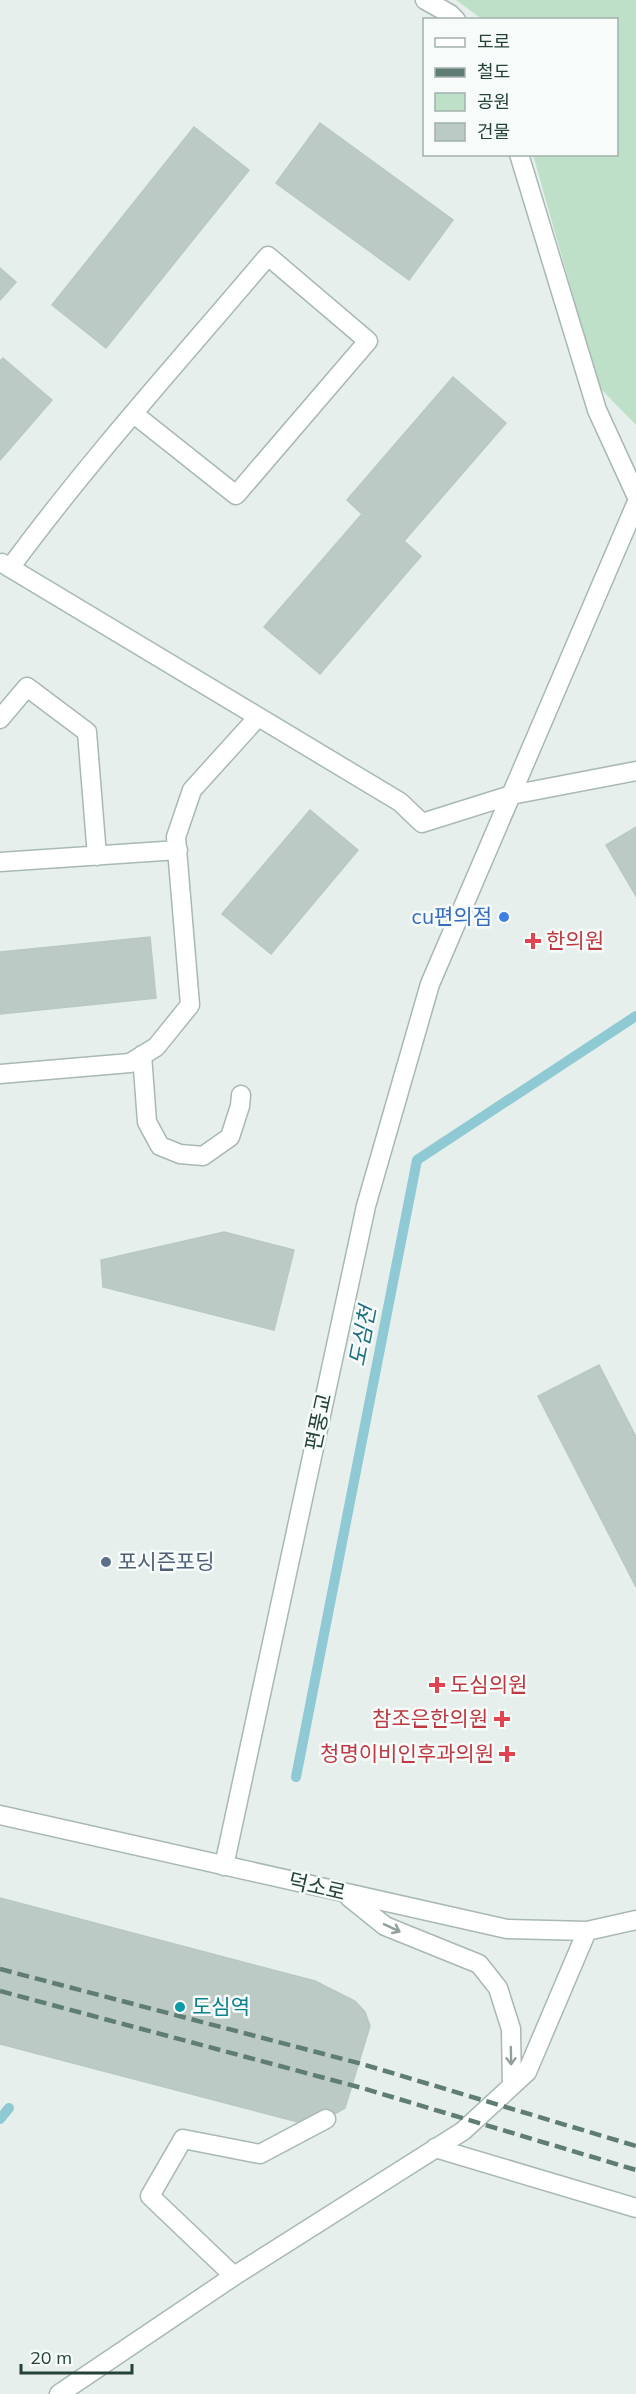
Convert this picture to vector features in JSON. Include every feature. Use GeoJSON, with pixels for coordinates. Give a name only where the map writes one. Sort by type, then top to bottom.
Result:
{"type":"FeatureCollection","features":[{"type":"Feature","properties":{"kind":"street"},"geometry":{"type":"LineString","coordinates":[[425,0],[454,18]]}},
{"type":"Feature","properties":{"kind":"street"},"geometry":{"type":"LineString","coordinates":[[520,156],[597,410],[636,495]]}},
{"type":"Feature","properties":{"kind":"street"},"geometry":{"type":"LineString","coordinates":[[134,414],[237,495],[369,341],[268,256],[5,565],[400,802],[422,823],[511,795],[636,771]]}},
{"type":"Feature","properties":{"kind":"street","name":"편풍교"},"geometry":{"type":"LineString","coordinates":[[224,1866],[366,1206],[421,1013],[430,984],[636,504]]}},
{"type":"Feature","properties":{"kind":"street"},"geometry":{"type":"LineString","coordinates":[[0,719],[27,687],[87,732],[97,856]]}},
{"type":"Feature","properties":{"kind":"street"},"geometry":{"type":"LineString","coordinates":[[0,1074],[130,1063],[156,1047],[190,1005],[177,837],[192,790],[258,717]]}},
{"type":"Feature","properties":{"kind":"street"},"geometry":{"type":"LineString","coordinates":[[0,862],[178,850]]}},
{"type":"Feature","properties":{"kind":"street"},"geometry":{"type":"LineString","coordinates":[[141,1055],[147,1122],[160,1146],[180,1155],[203,1156],[230,1137],[240,1106],[241,1095]]}},
{"type":"Feature","properties":{"kind":"street","name":"덕소로"},"geometry":{"type":"LineString","coordinates":[[0,1815],[507,1929],[587,1931],[636,1920]]}},
{"type":"Feature","properties":{"kind":"street"},"geometry":{"type":"LineString","coordinates":[[345,1894],[385,1926],[479,1964],[498,1988],[511,2029],[512,2086]]}},
{"type":"Feature","properties":{"kind":"street"},"geometry":{"type":"LineString","coordinates":[[59,2394],[234,2276],[463,2131],[527,2072],[587,1931]]}},
{"type":"Feature","properties":{"kind":"street"},"geometry":{"type":"LineString","coordinates":[[234,2276],[150,2196],[183,2139],[260,2154],[326,2119]]}},
{"type":"Feature","properties":{"kind":"street"},"geometry":{"type":"LineString","coordinates":[[435,2148],[636,2208]]}},
{"type":"Feature","properties":{"kind":"green space"},"geometry":{"type":"Polygon","coordinates":[[[456,0],[636,0],[636,425],[599,387],[533,156],[618,156],[618,18],[481,18],[456,0]]]}},
{"type":"Feature","properties":{"kind":"building"},"geometry":{"type":"Polygon","coordinates":[[[320,123],[453,220],[409,280],[276,183],[320,123]]]}},
{"type":"Feature","properties":{"kind":"building"},"geometry":{"type":"Polygon","coordinates":[[[194,127],[249,170],[106,348],[52,305],[194,127]]]}},
{"type":"Feature","properties":{"kind":"building"},"geometry":{"type":"Polygon","coordinates":[[[0,268],[16,282],[0,300],[0,268]]]}},
{"type":"Feature","properties":{"kind":"building"},"geometry":{"type":"Polygon","coordinates":[[[3,358],[52,400],[0,460],[0,361],[3,358]]]}},
{"type":"Feature","properties":{"kind":"building"},"geometry":{"type":"Polygon","coordinates":[[[453,377],[506,423],[404,541],[421,556],[320,674],[264,627],[362,514],[347,500],[453,377]]]}},
{"type":"Feature","properties":{"kind":"building"},"geometry":{"type":"Polygon","coordinates":[[[310,810],[358,850],[271,954],[222,914],[310,810]]]}},
{"type":"Feature","properties":{"kind":"building"},"geometry":{"type":"Polygon","coordinates":[[[636,827],[636,896],[606,845],[636,827]]]}},
{"type":"Feature","properties":{"kind":"building"},"geometry":{"type":"Polygon","coordinates":[[[150,937],[156,998],[0,1014],[0,952],[150,937]]]}},
{"type":"Feature","properties":{"kind":"building"},"geometry":{"type":"Polygon","coordinates":[[[224,1232],[294,1250],[274,1330],[103,1287],[101,1260],[224,1232]]]}},
{"type":"Feature","properties":{"kind":"building"},"geometry":{"type":"Polygon","coordinates":[[[599,1365],[636,1437],[636,1587],[538,1396],[599,1365]]]}},
{"type":"Feature","properties":{"kind":"building","name":"도심역"},"geometry":{"type":"Polygon","coordinates":[[[0,1898],[315,1981],[355,2001],[365,2012],[370,2026],[345,2108],[326,2119],[298,2122],[0,2044],[0,1898]]]}},
{"type":"Feature","properties":{"kind":"waterway","name":"도심천"},"geometry":{"type":"LineString","coordinates":[[296,1777],[417,1160],[636,1016]]}},
{"type":"Feature","properties":{"kind":"waterway","name":"도심천"},"geometry":{"type":"LineString","coordinates":[[0,2119],[9,2108]]}},
{"type":"Feature","properties":{"kind":"railway"},"geometry":{"type":"LineString","coordinates":[[0,1969],[362,2064],[636,2146]]}},
{"type":"Feature","properties":{"kind":"railway"},"geometry":{"type":"LineString","coordinates":[[0,1991],[362,2088],[636,2170]]}},
{"type":"Feature","properties":{"kind":"place","name":"cu편의점"},"geometry":{"type":"Point","coordinates":[504,917]}},
{"type":"Feature","properties":{"kind":"place","name":"한의원"},"geometry":{"type":"Point","coordinates":[533,941]}},
{"type":"Feature","properties":{"kind":"place","name":"포시즌포딩"},"geometry":{"type":"Point","coordinates":[106,1562]}},
{"type":"Feature","properties":{"kind":"place","name":"도심의원"},"geometry":{"type":"Point","coordinates":[437,1685]}},
{"type":"Feature","properties":{"kind":"place","name":"참조은한의원"},"geometry":{"type":"Point","coordinates":[502,1719]}},
{"type":"Feature","properties":{"kind":"place","name":"청명이비인후과의원"},"geometry":{"type":"Point","coordinates":[507,1754]}},
{"type":"Feature","properties":{"kind":"place","name":"도심역"},"geometry":{"type":"Point","coordinates":[180,2007]}}]}
